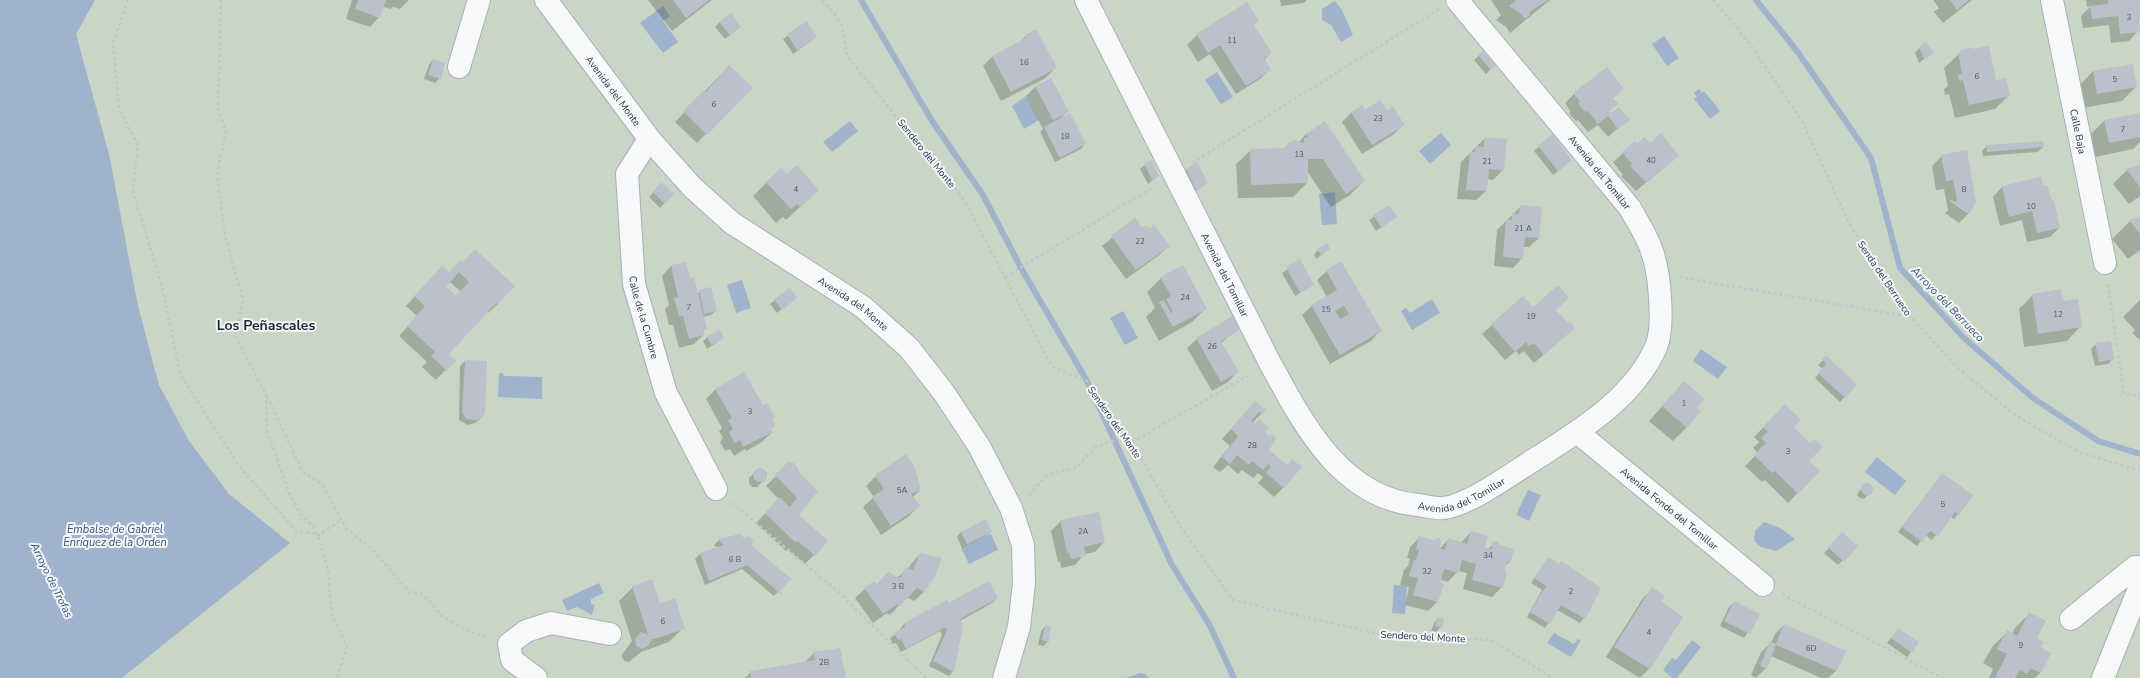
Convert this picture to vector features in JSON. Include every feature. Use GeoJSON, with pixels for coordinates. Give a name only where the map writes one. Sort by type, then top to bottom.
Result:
{"type":"FeatureCollection","features":[{"type":"Feature","properties":{"kind":"street"},"geometry":{"type":"LineString","coordinates":[[459,67],[479,0]]}},
{"type":"Feature","properties":{"kind":"street","name":"Avenida del Monte"},"geometry":{"type":"LineString","coordinates":[[546,0],[651,141],[692,187],[732,223],[863,307],[908,348],[944,393],[979,446],[1011,508],[1023,545],[1024,583],[1019,627],[1004,678]]}},
{"type":"Feature","properties":{"kind":"street","name":"Avenida del Tomillar"},"geometry":{"type":"LineString","coordinates":[[1086,0],[1270,363],[1300,418],[1320,447],[1344,472],[1376,493],[1404,504],[1444,508],[1476,496],[1577,432],[1624,393],[1639,377],[1656,346],[1661,311],[1659,274],[1650,244],[1630,208],[1451,2]]}},
{"type":"Feature","properties":{"kind":"street","name":"Calle Baja"},"geometry":{"type":"LineString","coordinates":[[2052,0],[2104,263]]}},
{"type":"Feature","properties":{"kind":"street","name":"Calle de la Cumbre"},"geometry":{"type":"LineString","coordinates":[[651,141],[644,147],[627,174],[634,284],[666,393],[716,489]]}},
{"type":"Feature","properties":{"kind":"street","name":"Avenida Fondo del Tomillar"},"geometry":{"type":"LineString","coordinates":[[1577,432],[1764,585]]}},
{"type":"Feature","properties":{"kind":"street"},"geometry":{"type":"LineString","coordinates":[[2071,619],[2135,567],[2140,567]]}},
{"type":"Feature","properties":{"kind":"street"},"geometry":{"type":"LineString","coordinates":[[2102,678],[2140,586]]}},
{"type":"Feature","properties":{"kind":"street"},"geometry":{"type":"LineString","coordinates":[[536,678],[512,660],[509,644],[526,631],[551,623],[610,634]]}},
{"type":"Feature","properties":{"kind":"path"},"geometry":{"type":"LineString","coordinates":[[128,0],[113,43],[119,109],[138,145],[133,192],[162,286],[180,374],[239,466],[296,531],[317,535],[341,520]]}},
{"type":"Feature","properties":{"kind":"path"},"geometry":{"type":"LineString","coordinates":[[221,0],[218,108],[226,131],[217,175],[225,235],[243,300],[236,335],[303,472],[322,484],[346,528],[373,550],[409,592],[423,594],[442,616],[468,631],[509,644]]}},
{"type":"Feature","properties":{"kind":"path","name":"Sendero del Monte"},"geometry":{"type":"LineString","coordinates":[[822,0],[841,22],[847,56],[966,202],[1052,367],[1086,381],[1132,442],[1180,526],[1233,600],[1383,635],[1491,640],[1553,678]]}},
{"type":"Feature","properties":{"kind":"path","name":"Senda del Berrueco"},"geometry":{"type":"LineString","coordinates":[[1713,0],[1747,40],[1802,121],[1850,225],[1911,317],[1959,369],[2015,415],[2079,452],[2140,470]]}},
{"type":"Feature","properties":{"kind":"path"},"geometry":{"type":"LineString","coordinates":[[1005,277],[1175,174],[1451,2]]}},
{"type":"Feature","properties":{"kind":"path"},"geometry":{"type":"LineString","coordinates":[[2104,263],[2124,394],[2140,396]]}},
{"type":"Feature","properties":{"kind":"path"},"geometry":{"type":"LineString","coordinates":[[1659,274],[1911,317]]}},
{"type":"Feature","properties":{"kind":"path"},"geometry":{"type":"LineString","coordinates":[[1132,442],[1270,363]]}},
{"type":"Feature","properties":{"kind":"path"},"geometry":{"type":"LineString","coordinates":[[266,394],[267,431],[289,493],[301,515],[314,527],[328,569],[332,615],[347,646],[337,678]]}},
{"type":"Feature","properties":{"kind":"path"},"geometry":{"type":"LineString","coordinates":[[1028,495],[1048,474],[1076,468],[1094,448],[1127,435]]}},
{"type":"Feature","properties":{"kind":"path"},"geometry":{"type":"LineString","coordinates":[[716,489],[835,589],[926,678]]}},
{"type":"Feature","properties":{"kind":"path"},"geometry":{"type":"LineString","coordinates":[[1764,585],[1943,678]]}},
{"type":"Feature","properties":{"kind":"green space"},"geometry":{"type":"Polygon","coordinates":[[[0,0],[2140,0],[2140,678],[0,678],[0,0]]]}},
{"type":"Feature","properties":{"kind":"water","name":"Embalse de Gabriel Enríquez de la Orden"},"geometry":{"type":"Polygon","coordinates":[[[0,0],[95,0],[76,34],[109,154],[138,306],[159,385],[189,441],[229,494],[290,543],[122,678],[0,678],[0,0]]]}},
{"type":"Feature","properties":{"kind":"water"},"geometry":{"type":"Polygon","coordinates":[[[1335,1],[1342,10],[1353,35],[1341,42],[1331,25],[1322,20],[1322,9],[1335,1]]]}},
{"type":"Feature","properties":{"kind":"water"},"geometry":{"type":"Polygon","coordinates":[[[663,6],[670,16],[663,21],[678,42],[663,53],[640,23],[663,6]]]}},
{"type":"Feature","properties":{"kind":"water"},"geometry":{"type":"Polygon","coordinates":[[[1664,36],[1679,58],[1667,66],[1652,44],[1664,36]]]}},
{"type":"Feature","properties":{"kind":"water"},"geometry":{"type":"Polygon","coordinates":[[[1217,72],[1233,97],[1221,104],[1205,80],[1217,72]]]}},
{"type":"Feature","properties":{"kind":"water"},"geometry":{"type":"Polygon","coordinates":[[[1699,89],[1702,93],[1704,91],[1720,111],[1710,119],[1694,99],[1697,97],[1694,93],[1699,89]]]}},
{"type":"Feature","properties":{"kind":"water"},"geometry":{"type":"Polygon","coordinates":[[[1026,96],[1039,120],[1024,129],[1012,106],[1026,96]]]}},
{"type":"Feature","properties":{"kind":"water"},"geometry":{"type":"Polygon","coordinates":[[[850,121],[858,131],[832,152],[823,142],[850,121]]]}},
{"type":"Feature","properties":{"kind":"water"},"geometry":{"type":"Polygon","coordinates":[[[1441,133],[1451,145],[1430,164],[1419,151],[1441,133]]]}},
{"type":"Feature","properties":{"kind":"water"},"geometry":{"type":"Polygon","coordinates":[[[1335,192],[1337,224],[1322,225],[1319,194],[1335,192]]]}},
{"type":"Feature","properties":{"kind":"water"},"geometry":{"type":"Polygon","coordinates":[[[742,280],[751,308],[736,313],[727,285],[742,280]]]}},
{"type":"Feature","properties":{"kind":"water"},"geometry":{"type":"Polygon","coordinates":[[[1432,299],[1440,313],[1412,330],[1401,311],[1406,308],[1410,313],[1432,299]]]}},
{"type":"Feature","properties":{"kind":"water"},"geometry":{"type":"Polygon","coordinates":[[[1123,311],[1138,338],[1125,345],[1110,318],[1123,311]]]}},
{"type":"Feature","properties":{"kind":"water"},"geometry":{"type":"Polygon","coordinates":[[[1701,349],[1727,367],[1718,379],[1693,361],[1701,349]]]}},
{"type":"Feature","properties":{"kind":"water"},"geometry":{"type":"Polygon","coordinates":[[[499,373],[503,373],[504,376],[542,377],[542,399],[498,397],[499,373]]]}},
{"type":"Feature","properties":{"kind":"water"},"geometry":{"type":"Polygon","coordinates":[[[1877,457],[1906,481],[1895,495],[1865,472],[1877,457]]]}},
{"type":"Feature","properties":{"kind":"water"},"geometry":{"type":"Polygon","coordinates":[[[1528,490],[1541,495],[1529,521],[1516,515],[1528,490]]]}},
{"type":"Feature","properties":{"kind":"water"},"geometry":{"type":"Polygon","coordinates":[[[1764,522],[1780,528],[1795,539],[1776,551],[1761,547],[1754,541],[1755,531],[1764,522]]]}},
{"type":"Feature","properties":{"kind":"water"},"geometry":{"type":"Polygon","coordinates":[[[991,534],[998,550],[969,564],[961,548],[991,534]]]}},
{"type":"Feature","properties":{"kind":"water"},"geometry":{"type":"Polygon","coordinates":[[[599,583],[604,593],[591,599],[591,604],[595,605],[592,615],[577,607],[567,611],[562,600],[599,583]]]}},
{"type":"Feature","properties":{"kind":"water"},"geometry":{"type":"Polygon","coordinates":[[[1394,585],[1407,586],[1405,614],[1392,613],[1394,585]]]}},
{"type":"Feature","properties":{"kind":"water"},"geometry":{"type":"Polygon","coordinates":[[[1554,633],[1574,644],[1578,639],[1581,640],[1571,657],[1547,643],[1554,633]]]}},
{"type":"Feature","properties":{"kind":"water"},"geometry":{"type":"Polygon","coordinates":[[[1692,640],[1701,647],[1677,678],[1672,678],[1663,670],[1672,658],[1676,660],[1692,640]]]}},
{"type":"Feature","properties":{"kind":"water"},"geometry":{"type":"Polygon","coordinates":[[[1140,673],[1145,674],[1149,678],[1126,678],[1140,673]]]}},
{"type":"Feature","properties":{"kind":"building"},"geometry":{"type":"Polygon","coordinates":[[[358,0],[386,0],[380,18],[355,9],[358,0]]]}},
{"type":"Feature","properties":{"kind":"building"},"geometry":{"type":"Polygon","coordinates":[[[673,0],[709,0],[686,18],[673,0]]]}},
{"type":"Feature","properties":{"kind":"building"},"geometry":{"type":"Polygon","coordinates":[[[1515,0],[1548,0],[1528,13],[1531,14],[1525,19],[1520,13],[1509,6],[1516,1],[1515,0]]]}},
{"type":"Feature","properties":{"kind":"building"},"geometry":{"type":"Polygon","coordinates":[[[1950,0],[1969,0],[1957,10],[1950,0]]]}},
{"type":"Feature","properties":{"kind":"building"},"geometry":{"type":"Polygon","coordinates":[[[2108,0],[2140,0],[2140,18],[2138,18],[2140,32],[2120,34],[2118,16],[2092,19],[2090,6],[2108,4],[2108,0]]]}},
{"type":"Feature","properties":{"kind":"building"},"geometry":{"type":"Polygon","coordinates":[[[1247,2],[1259,21],[1253,24],[1272,53],[1264,58],[1271,70],[1246,86],[1220,45],[1208,53],[1196,34],[1247,2]]]}},
{"type":"Feature","properties":{"kind":"building"},"geometry":{"type":"Polygon","coordinates":[[[731,13],[741,27],[730,35],[719,22],[731,13]]]}},
{"type":"Feature","properties":{"kind":"building"},"geometry":{"type":"Polygon","coordinates":[[[807,21],[817,37],[797,50],[787,34],[807,21]]]}},
{"type":"Feature","properties":{"kind":"building"},"geometry":{"type":"Polygon","coordinates":[[[1036,29],[1057,68],[1011,92],[992,56],[1026,38],[1025,35],[1036,29]]]}},
{"type":"Feature","properties":{"kind":"building"},"geometry":{"type":"Polygon","coordinates":[[[1926,42],[1934,53],[1924,59],[1919,47],[1926,42]]]}},
{"type":"Feature","properties":{"kind":"building"},"geometry":{"type":"Polygon","coordinates":[[[1989,46],[1996,80],[2006,78],[2010,96],[1969,105],[1963,80],[1959,81],[1958,74],[1962,74],[1958,53],[1962,52],[1961,50],[1973,47],[1973,49],[1989,46]]]}},
{"type":"Feature","properties":{"kind":"building"},"geometry":{"type":"Polygon","coordinates":[[[1483,51],[1496,66],[1491,70],[1478,55],[1483,51]]]}},
{"type":"Feature","properties":{"kind":"building"},"geometry":{"type":"Polygon","coordinates":[[[433,59],[445,63],[441,79],[428,75],[433,59]]]}},
{"type":"Feature","properties":{"kind":"building"},"geometry":{"type":"Polygon","coordinates":[[[2133,64],[2137,87],[2097,94],[2093,71],[2133,64]]]}},
{"type":"Feature","properties":{"kind":"building"},"geometry":{"type":"Polygon","coordinates":[[[729,65],[753,88],[707,135],[683,111],[704,90],[706,92],[729,65]]]}},
{"type":"Feature","properties":{"kind":"building"},"geometry":{"type":"Polygon","coordinates":[[[1607,67],[1624,89],[1613,98],[1618,104],[1610,111],[1611,113],[1619,107],[1630,120],[1618,129],[1608,116],[1598,124],[1588,111],[1585,112],[1580,106],[1578,103],[1580,101],[1573,93],[1607,67]]]}},
{"type":"Feature","properties":{"kind":"building"},"geometry":{"type":"Polygon","coordinates":[[[1051,78],[1069,112],[1053,120],[1035,86],[1051,78]]]}},
{"type":"Feature","properties":{"kind":"building"},"geometry":{"type":"Polygon","coordinates":[[[1380,100],[1387,110],[1393,107],[1405,125],[1372,145],[1351,112],[1362,105],[1365,110],[1380,100]]]}},
{"type":"Feature","properties":{"kind":"building"},"geometry":{"type":"Polygon","coordinates":[[[1070,113],[1086,144],[1060,158],[1044,127],[1070,113]]]}},
{"type":"Feature","properties":{"kind":"building"},"geometry":{"type":"Polygon","coordinates":[[[2140,113],[2140,137],[2109,143],[2104,120],[2140,113]]]}},
{"type":"Feature","properties":{"kind":"building"},"geometry":{"type":"Polygon","coordinates":[[[1325,121],[1365,181],[1346,194],[1323,159],[1308,159],[1308,183],[1251,185],[1250,149],[1286,148],[1288,143],[1295,140],[1304,143],[1304,138],[1308,138],[1306,134],[1325,121]]]}},
{"type":"Feature","properties":{"kind":"building"},"geometry":{"type":"Polygon","coordinates":[[[1661,133],[1679,156],[1646,182],[1630,166],[1632,164],[1622,152],[1635,141],[1637,143],[1645,137],[1650,143],[1661,133]]]}},
{"type":"Feature","properties":{"kind":"building"},"geometry":{"type":"Polygon","coordinates":[[[1552,134],[1572,160],[1558,171],[1538,146],[1552,134]]]}},
{"type":"Feature","properties":{"kind":"building"},"geometry":{"type":"Polygon","coordinates":[[[1484,137],[1507,139],[1504,171],[1489,169],[1487,191],[1466,190],[1470,152],[1475,152],[1476,146],[1484,147],[1484,137]]]}},
{"type":"Feature","properties":{"kind":"building"},"geometry":{"type":"Polygon","coordinates":[[[2043,141],[2044,147],[1987,152],[1986,145],[2043,141]]]}},
{"type":"Feature","properties":{"kind":"building"},"geometry":{"type":"Polygon","coordinates":[[[1967,150],[1976,202],[1969,214],[1954,203],[1957,200],[1953,180],[1946,181],[1941,155],[1967,150]]]}},
{"type":"Feature","properties":{"kind":"building"},"geometry":{"type":"Polygon","coordinates":[[[1151,160],[1159,176],[1152,180],[1144,163],[1151,160]]]}},
{"type":"Feature","properties":{"kind":"building"},"geometry":{"type":"Polygon","coordinates":[[[1197,162],[1208,183],[1196,190],[1186,169],[1197,162]]]}},
{"type":"Feature","properties":{"kind":"building"},"geometry":{"type":"Polygon","coordinates":[[[797,165],[819,190],[800,207],[797,204],[791,209],[766,182],[781,168],[787,174],[797,165]]]}},
{"type":"Feature","properties":{"kind":"building"},"geometry":{"type":"Polygon","coordinates":[[[2140,165],[2140,187],[2126,169],[2140,165]]]}},
{"type":"Feature","properties":{"kind":"building"},"geometry":{"type":"Polygon","coordinates":[[[2041,177],[2043,186],[2047,185],[2052,201],[2054,200],[2060,228],[2037,233],[2032,211],[2009,217],[2002,186],[2041,177]]]}},
{"type":"Feature","properties":{"kind":"building"},"geometry":{"type":"Polygon","coordinates":[[[661,182],[674,194],[665,204],[653,192],[661,182]]]}},
{"type":"Feature","properties":{"kind":"building"},"geometry":{"type":"Polygon","coordinates":[[[1389,205],[1397,217],[1381,227],[1373,215],[1389,205]]]}},
{"type":"Feature","properties":{"kind":"building"},"geometry":{"type":"Polygon","coordinates":[[[1520,205],[1542,207],[1539,238],[1525,237],[1523,259],[1503,257],[1506,219],[1512,220],[1512,213],[1519,214],[1520,205]]]}},
{"type":"Feature","properties":{"kind":"building"},"geometry":{"type":"Polygon","coordinates":[[[2140,217],[2140,234],[2129,220],[2140,217]]]}},
{"type":"Feature","properties":{"kind":"building"},"geometry":{"type":"Polygon","coordinates":[[[1135,218],[1142,227],[1146,226],[1150,228],[1154,225],[1170,246],[1136,270],[1111,236],[1135,218]]]}},
{"type":"Feature","properties":{"kind":"building"},"geometry":{"type":"Polygon","coordinates":[[[1327,243],[1330,249],[1321,255],[1317,249],[1327,243]]]}},
{"type":"Feature","properties":{"kind":"building"},"geometry":{"type":"Polygon","coordinates":[[[475,249],[515,286],[498,304],[496,303],[449,354],[456,361],[447,371],[431,356],[435,352],[407,326],[425,306],[414,296],[442,266],[449,272],[460,260],[463,262],[475,249]],[[459,272],[446,287],[456,296],[469,282],[459,272]]]}},
{"type":"Feature","properties":{"kind":"building"},"geometry":{"type":"Polygon","coordinates":[[[1300,259],[1314,285],[1300,293],[1286,267],[1300,259]]]}},
{"type":"Feature","properties":{"kind":"building"},"geometry":{"type":"Polygon","coordinates":[[[1341,261],[1382,331],[1340,355],[1311,305],[1337,290],[1326,270],[1341,261]],[[1344,306],[1335,311],[1340,319],[1349,314],[1344,306]]]}},
{"type":"Feature","properties":{"kind":"building"},"geometry":{"type":"Polygon","coordinates":[[[686,262],[690,278],[694,277],[707,329],[703,330],[704,335],[689,339],[683,316],[679,316],[674,298],[678,297],[671,265],[686,262]]]}},
{"type":"Feature","properties":{"kind":"building"},"geometry":{"type":"Polygon","coordinates":[[[1183,265],[1207,309],[1173,327],[1159,302],[1164,300],[1171,313],[1173,312],[1166,299],[1171,296],[1160,277],[1183,265]]]}},
{"type":"Feature","properties":{"kind":"building"},"geometry":{"type":"Polygon","coordinates":[[[1558,285],[1569,298],[1556,310],[1569,324],[1570,322],[1575,328],[1544,355],[1534,343],[1529,346],[1526,342],[1515,352],[1491,324],[1523,296],[1533,307],[1558,285]]]}},
{"type":"Feature","properties":{"kind":"building"},"geometry":{"type":"Polygon","coordinates":[[[711,287],[717,311],[704,314],[699,290],[711,287]]]}},
{"type":"Feature","properties":{"kind":"building"},"geometry":{"type":"Polygon","coordinates":[[[790,288],[797,298],[782,310],[774,299],[790,288]]]}},
{"type":"Feature","properties":{"kind":"building"},"geometry":{"type":"Polygon","coordinates":[[[2061,289],[2064,301],[2078,299],[2082,327],[2038,334],[2032,294],[2061,289]]]}},
{"type":"Feature","properties":{"kind":"building"},"geometry":{"type":"Polygon","coordinates":[[[1233,316],[1239,330],[1221,341],[1239,372],[1221,382],[1196,338],[1233,316]]]}},
{"type":"Feature","properties":{"kind":"building"},"geometry":{"type":"Polygon","coordinates":[[[720,330],[724,338],[711,345],[707,336],[720,330]]]}},
{"type":"Feature","properties":{"kind":"building"},"geometry":{"type":"Polygon","coordinates":[[[2111,341],[2114,359],[2099,362],[2095,343],[2111,341]]]}},
{"type":"Feature","properties":{"kind":"building"},"geometry":{"type":"Polygon","coordinates":[[[1826,355],[1857,385],[1845,398],[1818,373],[1826,364],[1822,360],[1826,355]]]}},
{"type":"Feature","properties":{"kind":"building"},"geometry":{"type":"Polygon","coordinates":[[[465,360],[487,361],[485,413],[483,417],[477,420],[466,419],[462,412],[465,360]]]}},
{"type":"Feature","properties":{"kind":"building"},"geometry":{"type":"Polygon","coordinates":[[[744,372],[763,405],[767,403],[775,418],[772,419],[775,426],[771,428],[773,432],[743,447],[740,440],[735,443],[729,432],[733,429],[728,420],[732,418],[715,389],[744,372]]]}},
{"type":"Feature","properties":{"kind":"building"},"geometry":{"type":"Polygon","coordinates":[[[1684,381],[1705,399],[1697,407],[1701,411],[1687,428],[1662,406],[1684,381]]]}},
{"type":"Feature","properties":{"kind":"building"},"geometry":{"type":"Polygon","coordinates":[[[1255,401],[1266,410],[1262,415],[1259,412],[1251,421],[1255,424],[1259,419],[1269,428],[1265,433],[1274,436],[1276,439],[1269,450],[1287,465],[1292,459],[1302,467],[1284,488],[1266,473],[1271,467],[1268,464],[1263,470],[1252,461],[1249,465],[1237,455],[1230,464],[1222,457],[1238,436],[1231,429],[1255,401]]]}},
{"type":"Feature","properties":{"kind":"building"},"geometry":{"type":"Polygon","coordinates":[[[1785,404],[1801,420],[1794,427],[1810,443],[1814,439],[1823,447],[1809,461],[1820,471],[1798,494],[1775,471],[1772,473],[1754,455],[1766,443],[1761,438],[1768,432],[1763,427],[1785,404]]]}},
{"type":"Feature","properties":{"kind":"building"},"geometry":{"type":"Polygon","coordinates":[[[906,454],[914,465],[921,490],[911,494],[920,506],[891,526],[872,497],[884,489],[875,475],[906,454]]]}},
{"type":"Feature","properties":{"kind":"building"},"geometry":{"type":"Polygon","coordinates":[[[788,462],[794,463],[799,472],[818,491],[799,515],[828,541],[815,556],[798,541],[795,542],[765,513],[779,497],[790,507],[797,498],[775,475],[788,462]]]}},
{"type":"Feature","properties":{"kind":"building"},"geometry":{"type":"Polygon","coordinates":[[[757,468],[763,468],[767,472],[767,478],[763,482],[757,482],[753,478],[753,472],[757,468]]]}},
{"type":"Feature","properties":{"kind":"building"},"geometry":{"type":"Polygon","coordinates":[[[1942,473],[1973,495],[1959,515],[1955,512],[1938,536],[1930,531],[1922,542],[1902,527],[1942,473]]]}},
{"type":"Feature","properties":{"kind":"building"},"geometry":{"type":"Polygon","coordinates":[[[1867,483],[1871,485],[1873,489],[1871,493],[1867,495],[1863,493],[1861,489],[1863,485],[1867,483]]]}},
{"type":"Feature","properties":{"kind":"building"},"geometry":{"type":"Polygon","coordinates":[[[1099,512],[1105,542],[1084,547],[1086,556],[1071,559],[1069,552],[1067,553],[1060,520],[1099,512]]]}},
{"type":"Feature","properties":{"kind":"building"},"geometry":{"type":"Polygon","coordinates":[[[986,519],[992,532],[967,544],[961,532],[986,519]]]}},
{"type":"Feature","properties":{"kind":"building"},"geometry":{"type":"Polygon","coordinates":[[[1471,531],[1488,536],[1485,548],[1491,549],[1492,543],[1497,541],[1500,545],[1514,549],[1511,561],[1507,561],[1504,571],[1507,572],[1503,588],[1472,580],[1476,564],[1462,560],[1459,573],[1444,569],[1440,583],[1444,584],[1438,602],[1413,595],[1418,578],[1409,576],[1419,550],[1416,549],[1419,536],[1433,540],[1439,538],[1441,542],[1439,548],[1445,550],[1448,538],[1467,544],[1471,531]]]}},
{"type":"Feature","properties":{"kind":"building"},"geometry":{"type":"Polygon","coordinates":[[[1842,532],[1858,546],[1844,562],[1828,547],[1842,532]]]}},
{"type":"Feature","properties":{"kind":"building"},"geometry":{"type":"Polygon","coordinates":[[[740,534],[744,538],[749,536],[754,541],[751,545],[794,581],[790,580],[780,591],[782,595],[747,565],[709,581],[700,553],[724,545],[718,539],[740,534]]]}},
{"type":"Feature","properties":{"kind":"building"},"geometry":{"type":"Polygon","coordinates":[[[920,553],[942,558],[934,578],[924,592],[917,588],[900,606],[898,604],[883,614],[864,588],[874,581],[877,584],[888,572],[900,578],[906,567],[913,570],[920,553]]]}},
{"type":"Feature","properties":{"kind":"building"},"geometry":{"type":"Polygon","coordinates":[[[1548,557],[1559,564],[1561,561],[1601,588],[1585,619],[1561,605],[1550,624],[1530,612],[1546,586],[1534,578],[1548,557]]]}},
{"type":"Feature","properties":{"kind":"building"},"geometry":{"type":"Polygon","coordinates":[[[652,579],[660,603],[675,598],[685,629],[651,640],[648,646],[642,649],[636,646],[635,639],[641,632],[648,635],[632,586],[652,579]]]}},
{"type":"Feature","properties":{"kind":"building"},"geometry":{"type":"Polygon","coordinates":[[[989,581],[998,598],[960,619],[963,625],[954,672],[933,661],[947,630],[945,627],[906,649],[901,639],[898,640],[894,633],[905,627],[904,623],[947,600],[948,603],[989,581]]]}},
{"type":"Feature","properties":{"kind":"building"},"geometry":{"type":"Polygon","coordinates":[[[1652,587],[1665,596],[1661,601],[1683,617],[1650,669],[1614,647],[1652,587]]]}},
{"type":"Feature","properties":{"kind":"building"},"geometry":{"type":"Polygon","coordinates":[[[1734,601],[1760,614],[1750,634],[1724,621],[1734,601]]]}},
{"type":"Feature","properties":{"kind":"building"},"geometry":{"type":"Polygon","coordinates":[[[2029,612],[2046,621],[2037,638],[2044,642],[2041,647],[2051,653],[2041,673],[2030,668],[2027,674],[2020,670],[2015,678],[1995,678],[2007,654],[1997,649],[2007,630],[2017,636],[2029,612]]]}},
{"type":"Feature","properties":{"kind":"building"},"geometry":{"type":"Polygon","coordinates":[[[1438,617],[1444,619],[1442,628],[1435,626],[1438,617]]]}},
{"type":"Feature","properties":{"kind":"building"},"geometry":{"type":"Polygon","coordinates":[[[1784,624],[1846,651],[1837,671],[1776,645],[1767,669],[1760,666],[1770,641],[1776,644],[1784,624]]]}},
{"type":"Feature","properties":{"kind":"building"},"geometry":{"type":"Polygon","coordinates":[[[1045,625],[1051,627],[1049,642],[1042,640],[1045,625]]]}},
{"type":"Feature","properties":{"kind":"building"},"geometry":{"type":"Polygon","coordinates":[[[1898,628],[1919,642],[1912,653],[1891,638],[1898,628]]]}},
{"type":"Feature","properties":{"kind":"building"},"geometry":{"type":"Polygon","coordinates":[[[840,648],[846,678],[751,678],[750,671],[815,660],[813,652],[840,648]]]}},
{"type":"Feature","properties":{"kind":"waterway"},"geometry":{"type":"LineString","coordinates":[[861,0],[932,121],[983,195],[1021,268],[1087,381],[1172,565],[1209,624],[1234,678]]}},
{"type":"Feature","properties":{"kind":"waterway","name":"Arroyo del Berrueco"},"geometry":{"type":"LineString","coordinates":[[1756,0],[1797,51],[1871,158],[1900,268],[1964,338],[2033,398],[2098,441],[2140,454]]}},
{"type":"Feature","properties":{"kind":"district","name":"Los Peñascales"},"geometry":{"type":"Point","coordinates":[266,325]}},
{"type":"Feature","properties":{"kind":"water label","name":"Arroyo de Trofas"},"geometry":{"type":"Point","coordinates":[52,580]}}]}
